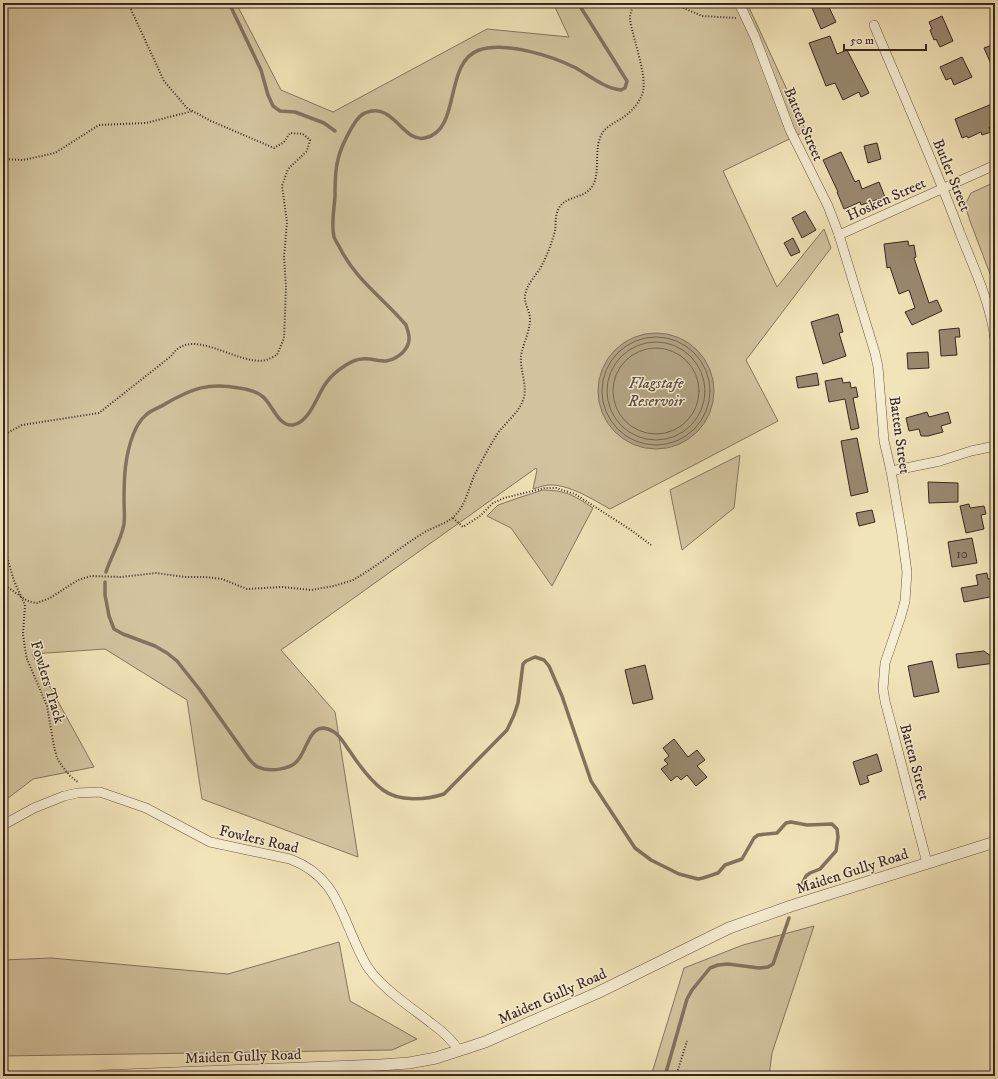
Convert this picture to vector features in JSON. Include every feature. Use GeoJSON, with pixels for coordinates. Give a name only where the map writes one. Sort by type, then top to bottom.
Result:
{"type":"FeatureCollection","features":[{"type":"Feature","properties":{"kind":"street","name":"Batten Street"},"geometry":{"type":"LineString","coordinates":[[739,3],[754,37],[790,130],[828,206],[839,235],[876,353],[882,431],[891,471],[905,555],[907,587],[901,616],[885,664],[883,689],[927,863]]}},
{"type":"Feature","properties":{"kind":"street","name":"Butler Street"},"geometry":{"type":"LineString","coordinates":[[874,25],[944,189],[985,296],[991,315],[995,339]]}},
{"type":"Feature","properties":{"kind":"street","name":"Hosken Street"},"geometry":{"type":"LineString","coordinates":[[839,235],[995,165]]}},
{"type":"Feature","properties":{"kind":"street"},"geometry":{"type":"LineString","coordinates":[[891,471],[940,461],[971,451],[995,446]]}},
{"type":"Feature","properties":{"kind":"street","name":"Fowlers Road"},"geometry":{"type":"LineString","coordinates":[[3,825],[50,800],[64,796],[92,792],[109,795],[146,808],[210,842],[290,858],[312,869],[329,888],[339,905],[368,969],[387,988],[449,1038],[459,1051]]}},
{"type":"Feature","properties":{"kind":"street","name":"Maiden Gully Road"},"geometry":{"type":"LineString","coordinates":[[99,1076],[380,1065],[436,1058],[507,1033],[597,993],[729,928],[791,906],[995,842]]}},
{"type":"Feature","properties":{"kind":"path"},"geometry":{"type":"LineString","coordinates":[[3,436],[22,425],[99,414],[170,357],[179,348],[193,344],[248,359],[266,360],[277,355],[284,338],[286,287],[284,257],[287,222],[282,186],[288,169],[307,151],[310,140],[303,134],[290,133],[284,142],[274,148],[211,121],[188,108],[164,81],[128,3]]}},
{"type":"Feature","properties":{"kind":"path"},"geometry":{"type":"LineString","coordinates":[[3,584],[22,598],[31,602],[44,601],[78,580],[91,576],[121,577],[150,573],[222,579],[247,589],[292,587],[305,590],[318,590],[353,580],[428,530],[453,518],[462,505],[475,475],[494,439],[524,399],[525,385],[522,367],[522,354],[528,333],[530,318],[525,303],[525,295],[526,290],[543,264],[547,254],[555,230],[557,211],[560,205],[565,201],[590,190],[595,180],[598,146],[601,134],[604,130],[626,115],[640,101],[643,92],[642,74],[630,20],[634,3]]}},
{"type":"Feature","properties":{"kind":"path"},"geometry":{"type":"LineString","coordinates":[[672,3],[702,16],[746,19]]}},
{"type":"Feature","properties":{"kind":"path"},"geometry":{"type":"LineString","coordinates":[[3,159],[23,160],[55,153],[99,125],[146,123],[193,111]]}},
{"type":"Feature","properties":{"kind":"path"},"geometry":{"type":"LineString","coordinates":[[453,518],[463,527],[480,516],[493,503],[504,498],[545,488],[556,488],[575,494],[632,530],[651,545]]}},
{"type":"Feature","properties":{"kind":"path","name":"Fowlers Track"},"geometry":{"type":"LineString","coordinates":[[3,543],[14,581],[26,610],[23,634],[27,659],[47,706],[57,758],[70,776],[92,792]]}},
{"type":"Feature","properties":{"kind":"path"},"geometry":{"type":"LineString","coordinates":[[676,1076],[687,1041]]}},
{"type":"Feature","properties":{"kind":"shaded area"},"geometry":{"type":"Polygon","coordinates":[[[3,3],[236,3],[281,90],[333,112],[487,29],[569,37],[553,3],[747,3],[806,131],[723,171],[777,287],[824,229],[831,248],[746,360],[778,421],[610,509],[597,501],[566,487],[549,485],[533,489],[537,470],[536,468],[281,650],[335,712],[358,857],[202,799],[187,700],[105,649],[32,654],[94,767],[33,779],[3,802],[3,3]]]}},
{"type":"Feature","properties":{"kind":"shaded area"},"geometry":{"type":"Polygon","coordinates":[[[995,182],[995,287],[965,205],[971,193],[995,182]]]}},
{"type":"Feature","properties":{"kind":"shaded area"},"geometry":{"type":"Polygon","coordinates":[[[740,455],[734,508],[682,550],[670,490],[740,455]]]}},
{"type":"Feature","properties":{"kind":"shaded area"},"geometry":{"type":"Polygon","coordinates":[[[543,490],[558,491],[570,494],[593,508],[552,586],[511,528],[487,516],[498,505],[543,490]]]}},
{"type":"Feature","properties":{"kind":"shaded area"},"geometry":{"type":"Polygon","coordinates":[[[814,926],[772,1053],[769,1076],[651,1076],[684,968],[743,945],[814,926]]]}},
{"type":"Feature","properties":{"kind":"shaded area"},"geometry":{"type":"Polygon","coordinates":[[[339,942],[350,1001],[417,1039],[392,1050],[3,1056],[3,960],[51,958],[228,974],[339,942]]]}},
{"type":"Feature","properties":{"kind":"water","name":"Flagstafe Reservoir"},"geometry":{"type":"Polygon","coordinates":[[[656,333],[678,338],[697,350],[709,369],[714,391],[709,413],[697,432],[678,444],[656,449],[634,444],[615,432],[603,413],[598,391],[603,369],[615,350],[634,338],[656,333]]]}},
{"type":"Feature","properties":{"kind":"building"},"geometry":{"type":"Polygon","coordinates":[[[810,3],[827,3],[836,22],[821,29],[810,3]]]}},
{"type":"Feature","properties":{"kind":"building"},"geometry":{"type":"Polygon","coordinates":[[[942,16],[953,41],[940,47],[936,39],[934,40],[929,22],[942,16]]]}},
{"type":"Feature","properties":{"kind":"building"},"geometry":{"type":"Polygon","coordinates":[[[830,36],[837,54],[847,50],[869,93],[861,97],[859,92],[843,100],[835,83],[826,86],[809,43],[830,36]]]}},
{"type":"Feature","properties":{"kind":"building"},"geometry":{"type":"Polygon","coordinates":[[[995,44],[995,73],[984,48],[995,44]]]}},
{"type":"Feature","properties":{"kind":"building"},"geometry":{"type":"Polygon","coordinates":[[[962,57],[972,77],[954,85],[951,78],[946,80],[940,67],[962,57]]]}},
{"type":"Feature","properties":{"kind":"building"},"geometry":{"type":"Polygon","coordinates":[[[992,104],[995,111],[995,125],[989,127],[991,132],[982,135],[981,132],[968,138],[967,136],[962,138],[955,119],[992,104]]]}},
{"type":"Feature","properties":{"kind":"building"},"geometry":{"type":"Polygon","coordinates":[[[877,143],[881,159],[868,163],[864,146],[877,143]]]}},
{"type":"Feature","properties":{"kind":"building"},"geometry":{"type":"Polygon","coordinates":[[[841,152],[855,182],[859,180],[862,189],[879,182],[885,197],[861,205],[860,202],[844,209],[823,160],[841,152]]]}},
{"type":"Feature","properties":{"kind":"building"},"geometry":{"type":"Polygon","coordinates":[[[805,211],[816,230],[802,238],[792,218],[805,211]]]}},
{"type":"Feature","properties":{"kind":"building"},"geometry":{"type":"Polygon","coordinates":[[[793,238],[800,252],[791,256],[784,243],[793,238]]]}},
{"type":"Feature","properties":{"kind":"building"},"geometry":{"type":"Polygon","coordinates":[[[908,241],[909,246],[914,245],[916,257],[914,258],[929,303],[937,300],[942,311],[912,325],[905,312],[915,308],[909,290],[899,294],[890,267],[887,268],[884,244],[908,241]]]}},
{"type":"Feature","properties":{"kind":"building"},"geometry":{"type":"Polygon","coordinates":[[[838,314],[843,332],[839,333],[846,356],[823,364],[811,322],[838,314]]]}},
{"type":"Feature","properties":{"kind":"building"},"geometry":{"type":"Polygon","coordinates":[[[959,328],[960,337],[955,337],[957,355],[941,356],[939,330],[959,328]]]}},
{"type":"Feature","properties":{"kind":"building"},"geometry":{"type":"Polygon","coordinates":[[[928,352],[929,368],[908,369],[907,353],[928,352]]]}},
{"type":"Feature","properties":{"kind":"building"},"geometry":{"type":"Polygon","coordinates":[[[817,373],[819,385],[798,388],[796,377],[817,373]]]}},
{"type":"Feature","properties":{"kind":"building"},"geometry":{"type":"Polygon","coordinates":[[[842,378],[843,383],[850,382],[851,388],[856,387],[858,397],[853,398],[859,428],[851,430],[845,399],[829,402],[825,381],[842,378]]]}},
{"type":"Feature","properties":{"kind":"building"},"geometry":{"type":"Polygon","coordinates":[[[927,412],[929,417],[948,412],[951,423],[941,426],[943,432],[928,436],[921,436],[919,429],[909,431],[906,418],[927,412]]]}},
{"type":"Feature","properties":{"kind":"building"},"geometry":{"type":"Polygon","coordinates":[[[857,438],[868,492],[851,496],[841,441],[857,438]]]}},
{"type":"Feature","properties":{"kind":"building"},"geometry":{"type":"Polygon","coordinates":[[[928,482],[958,483],[958,502],[929,503],[928,482]]]}},
{"type":"Feature","properties":{"kind":"building"},"geometry":{"type":"Polygon","coordinates":[[[969,504],[970,508],[984,506],[986,514],[981,515],[984,529],[966,533],[960,506],[969,504]]]}},
{"type":"Feature","properties":{"kind":"building"},"geometry":{"type":"Polygon","coordinates":[[[872,510],[875,522],[859,526],[856,513],[872,510]]]}},
{"type":"Feature","properties":{"kind":"building"},"geometry":{"type":"Polygon","coordinates":[[[972,538],[977,563],[952,567],[948,542],[972,538]]]}},
{"type":"Feature","properties":{"kind":"building"},"geometry":{"type":"Polygon","coordinates":[[[987,573],[988,579],[993,578],[995,596],[964,602],[961,588],[978,585],[976,575],[987,573]]]}},
{"type":"Feature","properties":{"kind":"building"},"geometry":{"type":"Polygon","coordinates":[[[984,651],[995,659],[995,663],[958,668],[956,654],[984,651]]]}},
{"type":"Feature","properties":{"kind":"building"},"geometry":{"type":"Polygon","coordinates":[[[932,661],[939,692],[914,697],[908,666],[932,661]]]}},
{"type":"Feature","properties":{"kind":"building"},"geometry":{"type":"Polygon","coordinates":[[[645,665],[653,699],[633,704],[625,670],[645,665]]]}},
{"type":"Feature","properties":{"kind":"building"},"geometry":{"type":"Polygon","coordinates":[[[674,739],[688,757],[697,750],[705,760],[697,766],[707,777],[696,786],[687,775],[681,780],[677,776],[671,781],[661,769],[668,764],[664,760],[669,756],[663,748],[674,739]]]}},
{"type":"Feature","properties":{"kind":"building"},"geometry":{"type":"Polygon","coordinates":[[[877,754],[882,771],[867,776],[869,782],[860,785],[853,762],[877,754]]]}},
{"type":"Feature","properties":{"kind":"waterway"},"geometry":{"type":"LineString","coordinates":[[229,3],[261,70],[268,95],[273,106],[280,111],[295,112],[324,123],[335,131]]}},
{"type":"Feature","properties":{"kind":"waterway"},"geometry":{"type":"LineString","coordinates":[[106,572],[121,536],[124,524],[124,491],[128,451],[137,426],[148,413],[183,394],[200,388],[209,386],[228,386],[260,394],[266,399],[279,419],[288,425],[293,425],[299,423],[309,414],[326,383],[337,371],[360,359],[390,360],[399,356],[408,346],[409,336],[406,325],[362,279],[346,259],[334,237],[333,222],[337,166],[344,143],[358,118],[365,113],[375,111],[383,113],[391,117],[410,135],[417,138],[425,138],[436,132],[444,123],[449,110],[456,81],[461,68],[468,57],[479,50],[490,48],[502,47],[542,55],[566,63],[609,87],[621,90],[625,88],[627,81],[578,3]]}},
{"type":"Feature","properties":{"kind":"waterway"},"geometry":{"type":"LineString","coordinates":[[105,582],[105,595],[109,616],[114,629],[155,646],[177,661],[200,690],[249,759],[258,767],[274,770],[290,766],[298,760],[315,731],[320,728],[326,728],[339,736],[370,778],[389,794],[397,797],[413,799],[429,798],[444,794],[507,730],[518,703],[523,664],[535,657],[544,660],[549,666],[562,696],[591,781],[635,848],[651,860],[679,874],[698,879],[718,873],[725,865],[742,859],[754,838],[758,835],[777,833],[786,823],[791,822],[807,825],[832,824],[837,829],[838,837],[836,851],[820,869],[806,876],[800,888]]}},
{"type":"Feature","properties":{"kind":"waterway"},"geometry":{"type":"LineString","coordinates":[[665,1076],[687,999],[692,990],[710,968],[718,965],[728,964],[759,968],[768,967],[773,964],[789,918]]}}]}
